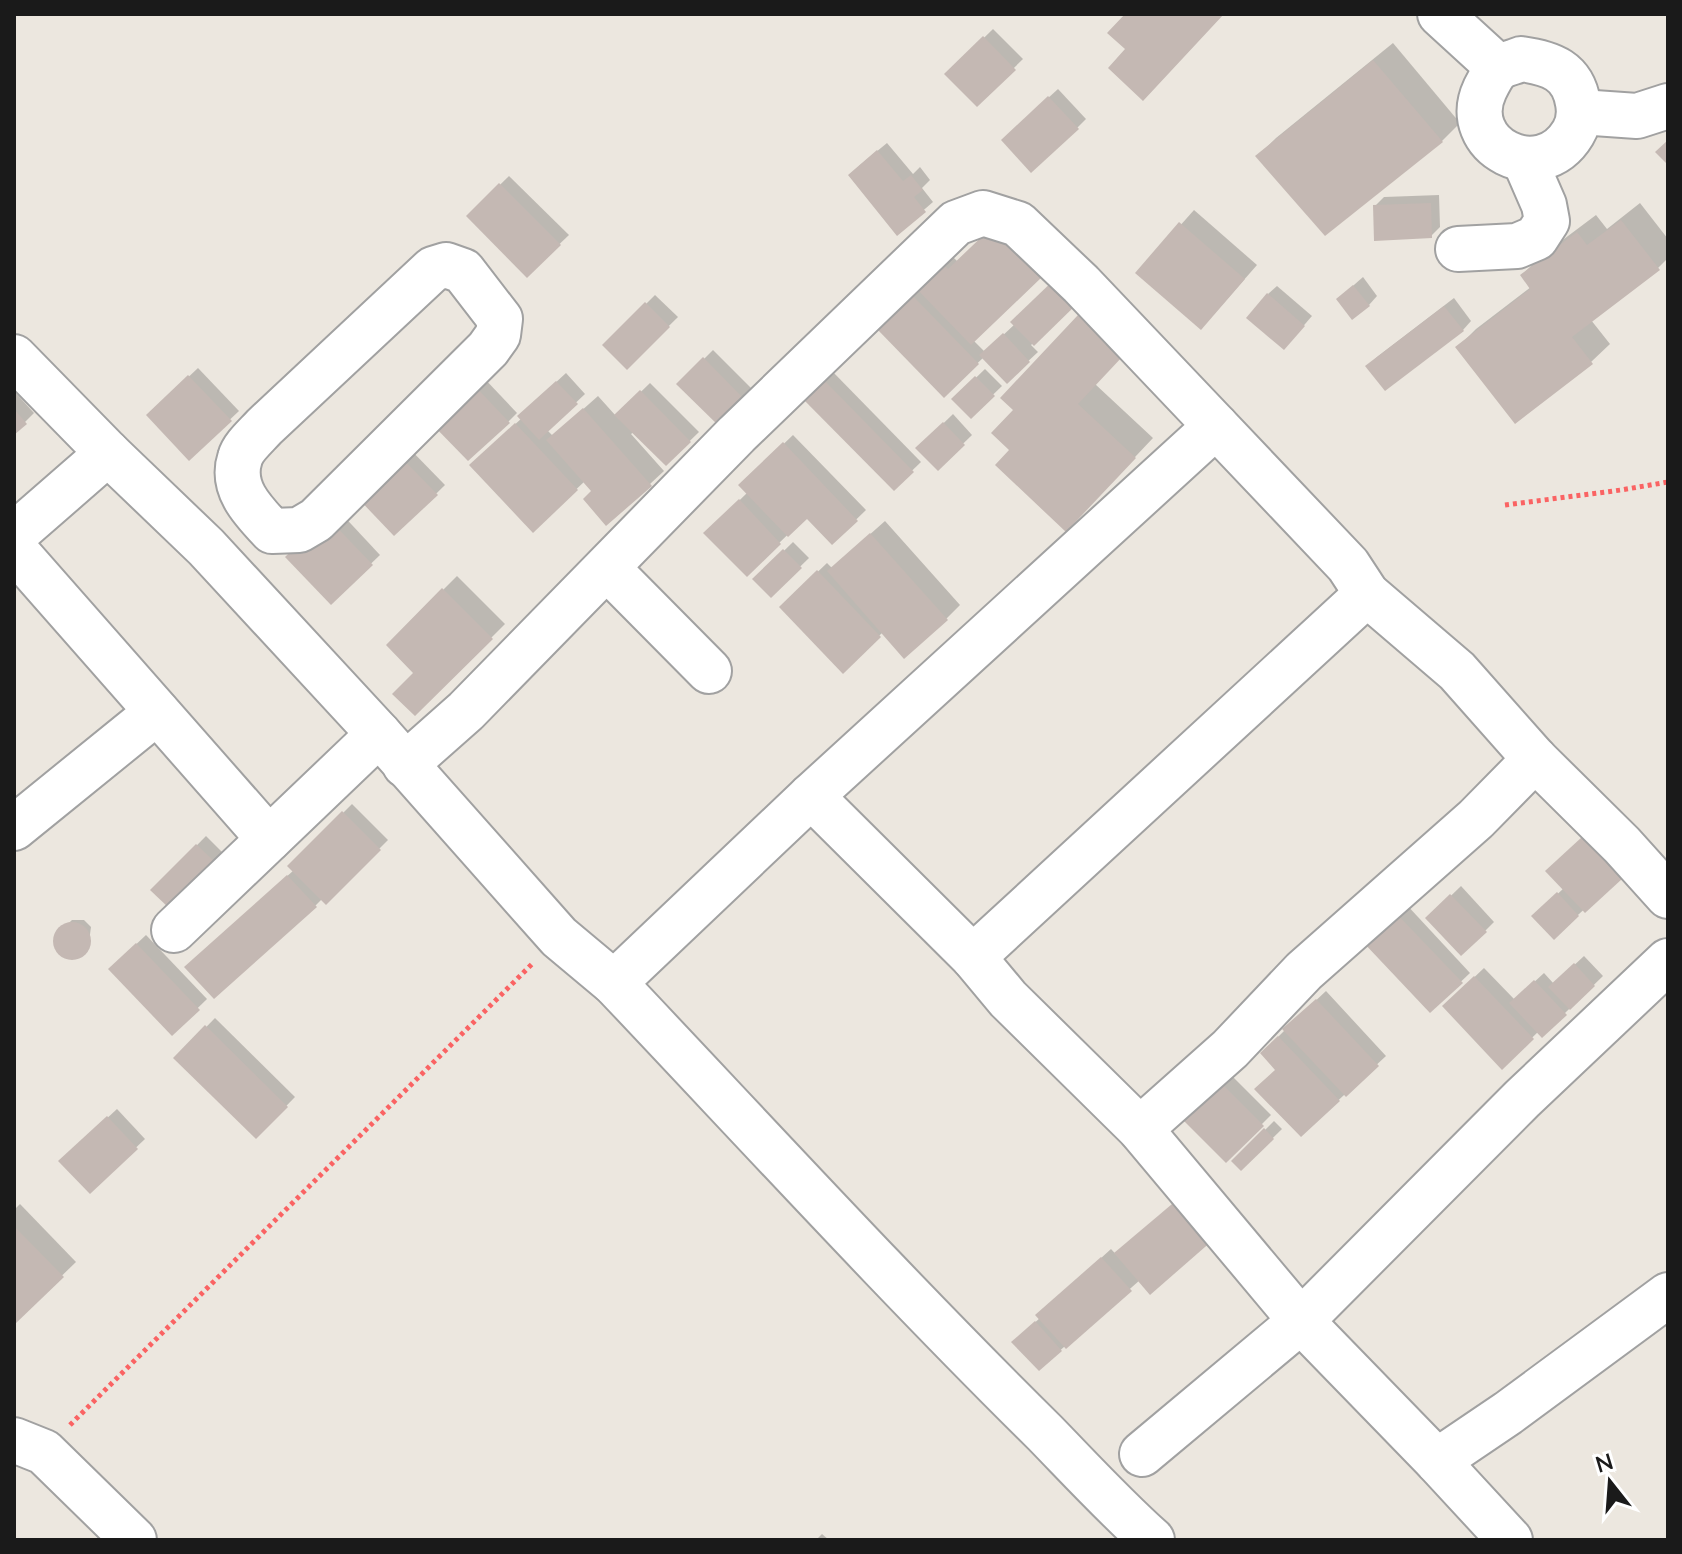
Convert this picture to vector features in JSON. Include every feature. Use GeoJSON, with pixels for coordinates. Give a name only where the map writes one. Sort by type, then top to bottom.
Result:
{"type":"FeatureCollection","features":[{"type":"Feature","properties":{"kind":"street"},"geometry":{"type":"LineString","coordinates":[[1440,14],[1499,68]]}},
{"type":"Feature","properties":{"kind":"street"},"geometry":{"type":"LineString","coordinates":[[1521,59],[1544,62],[1563,72],[1576,90],[1580,112],[1568,142],[1556,153],[1524,159],[1508,155],[1494,145],[1484,131],[1480,115],[1481,97],[1499,68],[1521,59]]}},
{"type":"Feature","properties":{"kind":"street"},"geometry":{"type":"LineString","coordinates":[[1580,112],[1637,116],[1668,106]]}},
{"type":"Feature","properties":{"kind":"street"},"geometry":{"type":"LineString","coordinates":[[1458,249],[1517,246],[1536,238],[1547,221],[1544,205],[1524,159]]}},
{"type":"Feature","properties":{"kind":"street"},"geometry":{"type":"LineString","coordinates":[[174,930],[269,839],[392,749],[466,711],[737,434],[956,223],[983,213],[1018,224],[1081,284],[1348,565],[1367,594],[1457,671],[1535,759],[1622,845],[1668,896]]}},
{"type":"Feature","properties":{"kind":"street"},"geometry":{"type":"LineString","coordinates":[[446,265],[463,271],[500,319],[498,335],[488,349],[316,520],[299,530],[272,531],[249,506],[237,481],[240,456],[264,427],[433,269],[446,265]]}},
{"type":"Feature","properties":{"kind":"street"},"geometry":{"type":"LineString","coordinates":[[14,357],[206,547],[559,937],[614,983],[981,1371],[1150,1540]]}},
{"type":"Feature","properties":{"kind":"street"},"geometry":{"type":"LineString","coordinates":[[614,983],[811,796],[1216,426]]}},
{"type":"Feature","properties":{"kind":"street"},"geometry":{"type":"LineString","coordinates":[[14,535],[108,453]]}},
{"type":"Feature","properties":{"kind":"street"},"geometry":{"type":"LineString","coordinates":[[206,547],[249,506]]}},
{"type":"Feature","properties":{"kind":"street"},"geometry":{"type":"LineString","coordinates":[[14,549],[269,839]]}},
{"type":"Feature","properties":{"kind":"street"},"geometry":{"type":"LineString","coordinates":[[607,568],[709,671]]}},
{"type":"Feature","properties":{"kind":"street"},"geometry":{"type":"LineString","coordinates":[[973,957],[1367,594]]}},
{"type":"Feature","properties":{"kind":"street"},"geometry":{"type":"LineString","coordinates":[[14,828],[157,712]]}},
{"type":"Feature","properties":{"kind":"street"},"geometry":{"type":"LineString","coordinates":[[1140,1129],[1230,1049],[1304,971],[1476,819],[1535,759]]}},
{"type":"Feature","properties":{"kind":"street"},"geometry":{"type":"LineString","coordinates":[[811,796],[973,957],[1008,999],[1140,1129],[1301,1321],[1510,1540]]}},
{"type":"Feature","properties":{"kind":"street"},"geometry":{"type":"LineString","coordinates":[[1142,1454],[1301,1321],[1513,1109],[1668,961]]}},
{"type":"Feature","properties":{"kind":"street"},"geometry":{"type":"LineString","coordinates":[[1437,1461],[1508,1413],[1668,1295]]}},
{"type":"Feature","properties":{"kind":"street"},"geometry":{"type":"LineString","coordinates":[[29,1446],[134,1540]]}},
{"type":"Feature","properties":{"kind":"path"},"geometry":{"type":"LineString","coordinates":[[1505,505],[1668,482]]}},
{"type":"Feature","properties":{"kind":"path"},"geometry":{"type":"LineString","coordinates":[[29,1446],[559,937]]}},
{"type":"Feature","properties":{"kind":"building"},"geometry":{"type":"Polygon","coordinates":[[[1125,14],[1224,14],[1143,101],[1108,68],[1125,49],[1107,33],[1125,14]]]}},
{"type":"Feature","properties":{"kind":"building"},"geometry":{"type":"Polygon","coordinates":[[[983,36],[1016,70],[977,107],[944,74],[983,36]]]}},
{"type":"Feature","properties":{"kind":"building"},"geometry":{"type":"Polygon","coordinates":[[[1373,60],[1443,142],[1325,236],[1255,156],[1373,60]]]}},
{"type":"Feature","properties":{"kind":"building"},"geometry":{"type":"Polygon","coordinates":[[[1048,96],[1079,129],[1031,173],[1001,140],[1048,96]]]}},
{"type":"Feature","properties":{"kind":"building"},"geometry":{"type":"Polygon","coordinates":[[[1668,140],[1668,165],[1655,152],[1668,140]]]}},
{"type":"Feature","properties":{"kind":"building"},"geometry":{"type":"Polygon","coordinates":[[[877,150],[903,181],[911,175],[923,190],[914,197],[926,212],[897,236],[848,175],[877,150]]]}},
{"type":"Feature","properties":{"kind":"building"},"geometry":{"type":"Polygon","coordinates":[[[499,183],[561,245],[527,278],[466,216],[499,183]]]}},
{"type":"Feature","properties":{"kind":"building"},"geometry":{"type":"Polygon","coordinates":[[[1431,203],[1432,238],[1374,241],[1373,205],[1431,203]]]}},
{"type":"Feature","properties":{"kind":"building"},"geometry":{"type":"Polygon","coordinates":[[[1621,220],[1660,270],[1572,337],[1593,364],[1515,424],[1455,347],[1530,289],[1520,275],[1577,232],[1587,245],[1621,220]]]}},
{"type":"Feature","properties":{"kind":"building"},"geometry":{"type":"Polygon","coordinates":[[[1179,222],[1245,279],[1201,330],[1135,273],[1179,222]]]}},
{"type":"Feature","properties":{"kind":"building"},"geometry":{"type":"Polygon","coordinates":[[[993,226],[1042,277],[971,345],[908,280],[934,255],[948,269],[993,226]]]}},
{"type":"Feature","properties":{"kind":"building"},"geometry":{"type":"Polygon","coordinates":[[[1058,276],[1081,300],[1034,346],[1010,322],[1058,276]]]}},
{"type":"Feature","properties":{"kind":"building"},"geometry":{"type":"Polygon","coordinates":[[[1353,285],[1370,306],[1352,320],[1336,299],[1353,285]]]}},
{"type":"Feature","properties":{"kind":"building"},"geometry":{"type":"Polygon","coordinates":[[[1267,293],[1305,326],[1284,350],[1246,318],[1267,293]]]}},
{"type":"Feature","properties":{"kind":"building"},"geometry":{"type":"Polygon","coordinates":[[[912,295],[979,364],[944,398],[877,329],[912,295]]]}},
{"type":"Feature","properties":{"kind":"building"},"geometry":{"type":"Polygon","coordinates":[[[645,302],[670,327],[627,370],[602,345],[645,302]]]}},
{"type":"Feature","properties":{"kind":"building"},"geometry":{"type":"Polygon","coordinates":[[[1444,306],[1464,331],[1385,391],[1365,366],[1444,306]]]}},
{"type":"Feature","properties":{"kind":"building"},"geometry":{"type":"Polygon","coordinates":[[[1078,315],[1123,356],[1078,404],[1136,458],[1066,532],[995,465],[1009,450],[991,433],[1013,410],[1000,398],[1078,315]]]}},
{"type":"Feature","properties":{"kind":"building"},"geometry":{"type":"Polygon","coordinates":[[[1003,333],[1030,362],[1007,384],[979,355],[1003,333]]]}},
{"type":"Feature","properties":{"kind":"building"},"geometry":{"type":"Polygon","coordinates":[[[703,357],[747,402],[721,428],[676,384],[703,357]]]}},
{"type":"Feature","properties":{"kind":"building"},"geometry":{"type":"Polygon","coordinates":[[[188,375],[232,421],[189,461],[146,415],[188,375]]]}},
{"type":"Feature","properties":{"kind":"building"},"geometry":{"type":"Polygon","coordinates":[[[975,376],[995,396],[971,419],[951,399],[975,376]]]}},
{"type":"Feature","properties":{"kind":"building"},"geometry":{"type":"Polygon","coordinates":[[[821,377],[914,472],[894,491],[801,397],[821,377]]]}},
{"type":"Feature","properties":{"kind":"building"},"geometry":{"type":"Polygon","coordinates":[[[556,381],[578,404],[539,440],[517,416],[556,381]]]}},
{"type":"Feature","properties":{"kind":"building"},"geometry":{"type":"Polygon","coordinates":[[[472,383],[510,423],[468,461],[430,422],[472,383]]]}},
{"type":"Feature","properties":{"kind":"building"},"geometry":{"type":"Polygon","coordinates":[[[640,390],[691,442],[666,466],[614,415],[640,390]]]}},
{"type":"Feature","properties":{"kind":"building"},"geometry":{"type":"Polygon","coordinates":[[[583,408],[652,486],[606,526],[583,499],[591,491],[546,440],[583,408]]]}},
{"type":"Feature","properties":{"kind":"building"},"geometry":{"type":"Polygon","coordinates":[[[14,409],[27,424],[14,435],[14,409]]]}},
{"type":"Feature","properties":{"kind":"building"},"geometry":{"type":"Polygon","coordinates":[[[943,422],[965,445],[938,471],[915,448],[943,422]]]}},
{"type":"Feature","properties":{"kind":"building"},"geometry":{"type":"Polygon","coordinates":[[[515,423],[578,490],[533,533],[469,465],[515,423]]]}},
{"type":"Feature","properties":{"kind":"building"},"geometry":{"type":"Polygon","coordinates":[[[783,442],[858,521],[832,545],[807,519],[788,537],[738,485],[783,442]]]}},
{"type":"Feature","properties":{"kind":"building"},"geometry":{"type":"Polygon","coordinates":[[[395,451],[438,495],[394,536],[352,492],[395,451]]]}},
{"type":"Feature","properties":{"kind":"building"},"geometry":{"type":"Polygon","coordinates":[[[739,499],[781,544],[747,577],[703,533],[739,499]]]}},
{"type":"Feature","properties":{"kind":"building"},"geometry":{"type":"Polygon","coordinates":[[[327,517],[373,565],[331,605],[285,557],[327,517]]]}},
{"type":"Feature","properties":{"kind":"building"},"geometry":{"type":"Polygon","coordinates":[[[870,533],[948,620],[904,659],[827,571],[870,533]]]}},
{"type":"Feature","properties":{"kind":"building"},"geometry":{"type":"Polygon","coordinates":[[[783,549],[802,568],[771,598],[752,579],[783,549]]]}},
{"type":"Feature","properties":{"kind":"building"},"geometry":{"type":"Polygon","coordinates":[[[817,570],[881,637],[843,674],[779,607],[817,570]]]}},
{"type":"Feature","properties":{"kind":"building"},"geometry":{"type":"Polygon","coordinates":[[[442,588],[493,639],[415,716],[392,694],[413,673],[386,645],[442,588]]]}},
{"type":"Feature","properties":{"kind":"building"},"geometry":{"type":"Polygon","coordinates":[[[342,811],[381,850],[326,905],[287,866],[342,811]]]}},
{"type":"Feature","properties":{"kind":"building"},"geometry":{"type":"Polygon","coordinates":[[[1582,837],[1622,879],[1585,913],[1545,871],[1582,837]]]}},
{"type":"Feature","properties":{"kind":"building"},"geometry":{"type":"Polygon","coordinates":[[[196,844],[215,862],[169,908],[150,890],[196,844]]]}},
{"type":"Feature","properties":{"kind":"building"},"geometry":{"type":"Polygon","coordinates":[[[287,875],[317,907],[214,999],[184,967],[287,875]]]}},
{"type":"Feature","properties":{"kind":"building"},"geometry":{"type":"Polygon","coordinates":[[[1557,892],[1579,916],[1554,940],[1531,916],[1557,892]]]}},
{"type":"Feature","properties":{"kind":"building"},"geometry":{"type":"Polygon","coordinates":[[[1450,894],[1487,932],[1461,956],[1425,918],[1450,894]]]}},
{"type":"Feature","properties":{"kind":"building"},"geometry":{"type":"Polygon","coordinates":[[[1394,911],[1463,983],[1430,1013],[1362,941],[1394,911]]]}},
{"type":"Feature","properties":{"kind":"building"},"geometry":{"type":"Polygon","coordinates":[[[72,922],[85,928],[91,941],[85,954],[72,960],[59,954],[53,941],[59,928],[72,922]]]}},
{"type":"Feature","properties":{"kind":"building"},"geometry":{"type":"Polygon","coordinates":[[[136,943],[200,1010],[172,1036],[108,969],[136,943]]]}},
{"type":"Feature","properties":{"kind":"building"},"geometry":{"type":"Polygon","coordinates":[[[1574,963],[1595,986],[1570,1010],[1548,987],[1574,963]]]}},
{"type":"Feature","properties":{"kind":"building"},"geometry":{"type":"Polygon","coordinates":[[[1474,976],[1534,1039],[1502,1070],[1442,1006],[1474,976]]]}},
{"type":"Feature","properties":{"kind":"building"},"geometry":{"type":"Polygon","coordinates":[[[1534,980],[1567,1015],[1542,1038],[1509,1003],[1534,980]]]}},
{"type":"Feature","properties":{"kind":"building"},"geometry":{"type":"Polygon","coordinates":[[[1316,999],[1379,1066],[1346,1097],[1282,1029],[1316,999]]]}},
{"type":"Feature","properties":{"kind":"building"},"geometry":{"type":"Polygon","coordinates":[[[205,1025],[288,1107],[256,1139],[173,1058],[205,1025]]]}},
{"type":"Feature","properties":{"kind":"building"},"geometry":{"type":"Polygon","coordinates":[[[1278,1036],[1340,1101],[1301,1137],[1254,1089],[1275,1070],[1260,1053],[1278,1036]]]}},
{"type":"Feature","properties":{"kind":"building"},"geometry":{"type":"Polygon","coordinates":[[[1210,1072],[1264,1126],[1226,1163],[1172,1109],[1210,1072]]]}},
{"type":"Feature","properties":{"kind":"building"},"geometry":{"type":"Polygon","coordinates":[[[107,1116],[138,1149],[90,1194],[58,1161],[107,1116]]]}},
{"type":"Feature","properties":{"kind":"building"},"geometry":{"type":"Polygon","coordinates":[[[1264,1128],[1274,1139],[1241,1171],[1231,1161],[1264,1128]]]}},
{"type":"Feature","properties":{"kind":"building"},"geometry":{"type":"Polygon","coordinates":[[[1178,1199],[1213,1240],[1150,1295],[1114,1253],[1178,1199]]]}},
{"type":"Feature","properties":{"kind":"building"},"geometry":{"type":"Polygon","coordinates":[[[14,1226],[64,1277],[14,1325],[14,1226]]]}},
{"type":"Feature","properties":{"kind":"building"},"geometry":{"type":"Polygon","coordinates":[[[1101,1257],[1132,1291],[1066,1349],[1035,1315],[1101,1257]]]}},
{"type":"Feature","properties":{"kind":"building"},"geometry":{"type":"Polygon","coordinates":[[[1035,1321],[1062,1351],[1039,1371],[1011,1342],[1035,1321]]]}}]}
